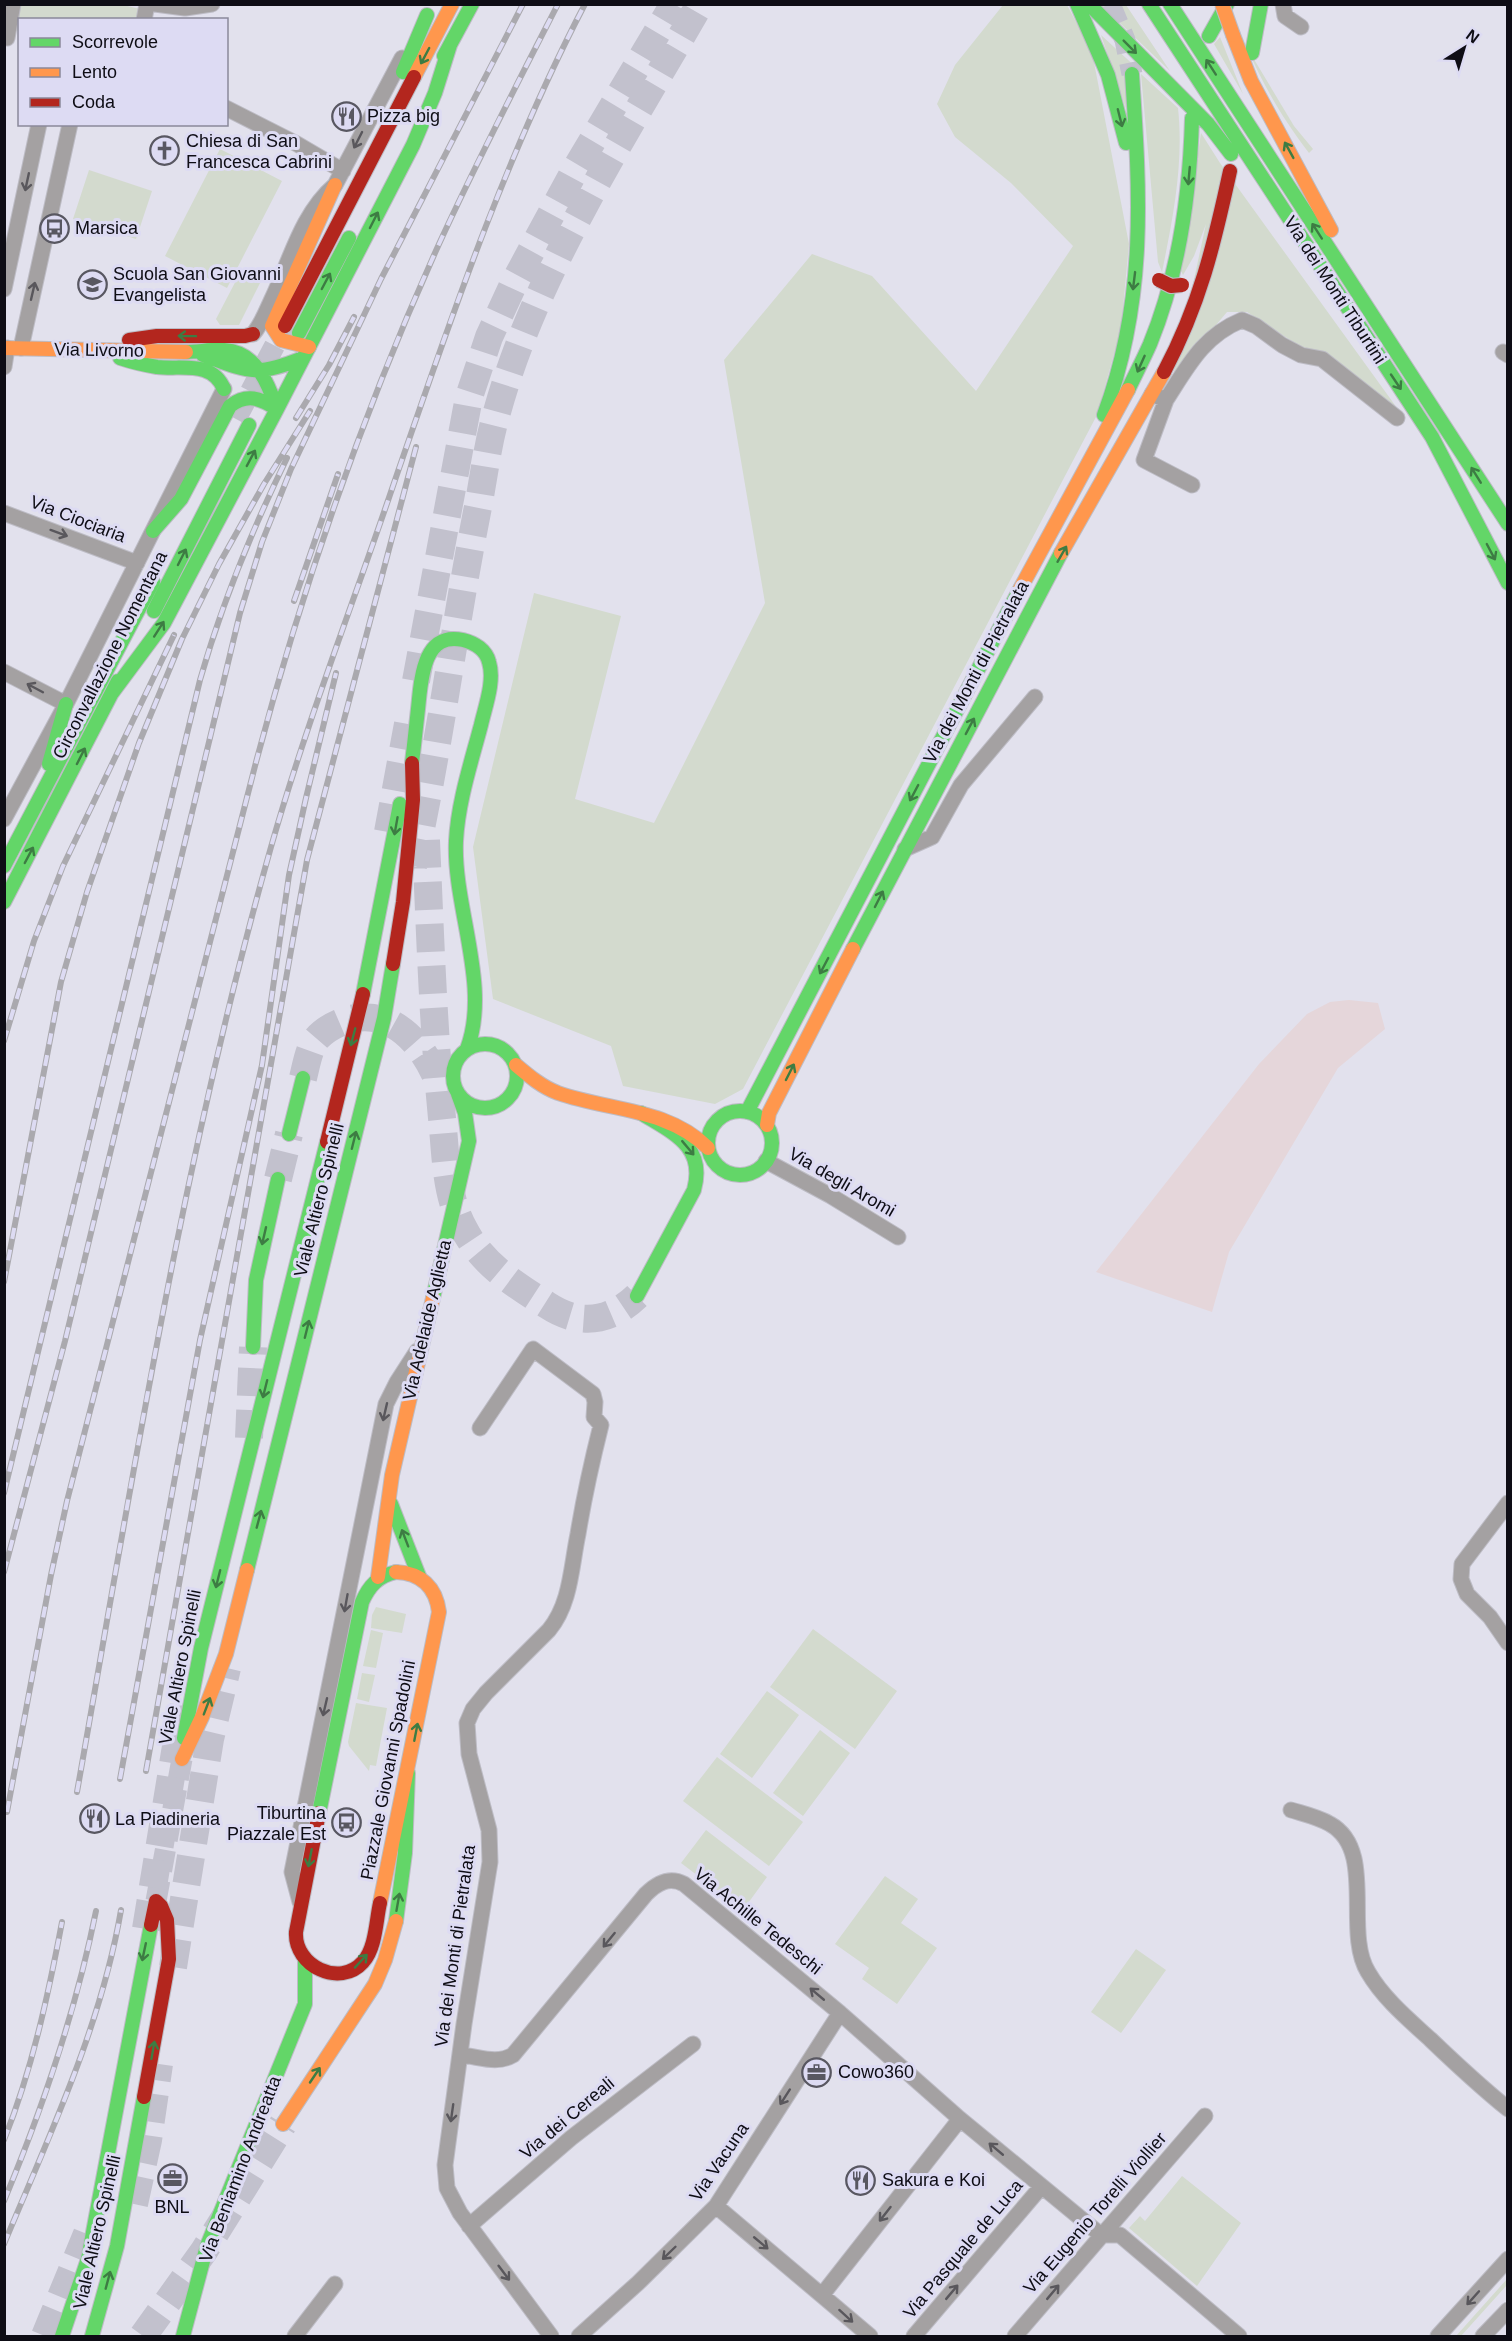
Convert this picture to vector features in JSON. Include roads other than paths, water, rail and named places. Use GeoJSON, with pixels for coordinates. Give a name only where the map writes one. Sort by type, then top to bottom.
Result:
{"type":"FeatureCollection","features":[{"type":"Feature","properties":{"kind":"main road"},"geometry":{"type":"LineString","coordinates":[[285,326],[452,4]]}},
{"type":"Feature","properties":{"kind":"main road"},"geometry":{"type":"LineString","coordinates":[[400,140],[471,4]]}},
{"type":"Feature","properties":{"kind":"main road"},"geometry":{"type":"LineString","coordinates":[[1077,4],[1110,82],[1139,208]]}},
{"type":"Feature","properties":{"kind":"main road"},"geometry":{"type":"LineString","coordinates":[[1089,4],[1208,124],[1283,226],[1317,264]]}},
{"type":"Feature","properties":{"kind":"main road","name":"Via dei Monti Tiburtini"},"geometry":{"type":"LineString","coordinates":[[1149,4],[1432,437],[1508,583]]}},
{"type":"Feature","properties":{"kind":"main road","name":"Via dei Monti Tiburtini"},"geometry":{"type":"LineString","coordinates":[[1170,4],[1508,524]]}},
{"type":"Feature","properties":{"kind":"main road"},"geometry":{"type":"LineString","coordinates":[[1222,4],[1251,81],[1303,174],[1384,332]]}},
{"type":"Feature","properties":{"kind":"main road"},"geometry":{"type":"LineString","coordinates":[[1209,36],[1227,4]]}},
{"type":"Feature","properties":{"kind":"main road"},"geometry":{"type":"LineString","coordinates":[[1252,53],[1262,4]]}},
{"type":"Feature","properties":{"kind":"main road"},"geometry":{"type":"LineString","coordinates":[[373,157],[399,83],[429,10]]}},
{"type":"Feature","properties":{"kind":"main road"},"geometry":{"type":"LineString","coordinates":[[112,693],[164,623],[277,409],[413,145],[435,93],[450,45]]}},
{"type":"Feature","properties":{"kind":"main road"},"geometry":{"type":"LineString","coordinates":[[1132,74],[1139,208]]}},
{"type":"Feature","properties":{"kind":"main road","name":"Via dei Monti di Pietralata"},"geometry":{"type":"LineString","coordinates":[[747,1112],[1137,373],[1162,312],[1183,226],[1191,155],[1192,118]]}},
{"type":"Feature","properties":{"kind":"main road","name":"Via dei Monti di Pietralata"},"geometry":{"type":"LineString","coordinates":[[767,1125],[769,1113],[1053,569],[1120,456],[1159,397],[1212,257],[1230,171]]}},
{"type":"Feature","properties":{"kind":"main road"},"geometry":{"type":"LineString","coordinates":[[306,352],[282,341],[275,335],[272,326],[335,185]]}},
{"type":"Feature","properties":{"kind":"main road","name":"Via dei Monti di Pietralata"},"geometry":{"type":"LineString","coordinates":[[1078,481],[1106,410],[1122,360],[1132,301],[1139,208]]}},
{"type":"Feature","properties":{"kind":"main road"},"geometry":{"type":"LineString","coordinates":[[299,333],[357,222]]}},
{"type":"Feature","properties":{"kind":"main road","name":"Via dei Monti di Pietralata"},"geometry":{"type":"LineString","coordinates":[[1139,222],[1153,272],[1171,286],[1182,285],[1194,275],[1215,237]]}},
{"type":"Feature","properties":{"kind":"main road"},"geometry":{"type":"LineString","coordinates":[[87,350],[151,336],[245,336],[253,334]]}},
{"type":"Feature","properties":{"kind":"main road","name":"Via Livorno"},"geometry":{"type":"LineString","coordinates":[[11,348],[194,352],[248,371],[262,372]]}},
{"type":"Feature","properties":{"kind":"main road"},"geometry":{"type":"LineString","coordinates":[[87,350],[149,366],[211,371],[221,379],[224,389]]}},
{"type":"Feature","properties":{"kind":"main road"},"geometry":{"type":"LineString","coordinates":[[277,409],[262,372],[306,352]]}},
{"type":"Feature","properties":{"kind":"main road"},"geometry":{"type":"LineString","coordinates":[[153,531],[181,500],[230,406],[241,398],[252,396],[261,398],[277,409]]}},
{"type":"Feature","properties":{"kind":"main road"},"geometry":{"type":"LineString","coordinates":[[189,511],[236,419]]}},
{"type":"Feature","properties":{"kind":"main road","name":"Circonvallazione Nomentana"},"geometry":{"type":"LineString","coordinates":[[4,903],[249,425]]}},
{"type":"Feature","properties":{"kind":"main road","name":"Circonvallazione Nomentana"},"geometry":{"type":"LineString","coordinates":[[4,866],[158,572]]}},
{"type":"Feature","properties":{"kind":"main road","name":"Viale Altiero Spinelli"},"geometry":{"type":"LineString","coordinates":[[411,769],[401,798],[359,1013],[201,1648],[182,1759],[202,1717],[226,1654],[384,1018],[401,912],[413,800],[411,769],[417,711],[427,657],[432,649],[447,640],[458,639],[472,642],[487,656],[492,672],[460,808],[456,844],[457,879],[474,990],[474,1025],[468,1049]]}},
{"type":"Feature","properties":{"kind":"main road"},"geometry":{"type":"LineString","coordinates":[[36,808],[66,704]]}},
{"type":"Feature","properties":{"kind":"main road","name":"Viale Altiero Spinelli"},"geometry":{"type":"LineString","coordinates":[[474,990],[495,1045]]}},
{"type":"Feature","properties":{"kind":"main road"},"geometry":{"type":"LineString","coordinates":[[557,1092],[506,1100],[488,1108],[473,1107],[458,1095],[452,1081],[454,1066],[468,1049],[480,1044],[495,1045],[510,1055],[516,1065],[532,1078],[557,1092],[641,1113],[688,1130],[702,1140],[714,1161],[723,1170],[735,1175],[744,1175],[757,1171],[766,1161],[772,1140],[767,1125],[757,1116],[737,1111],[723,1116],[702,1117]]}},
{"type":"Feature","properties":{"kind":"main road"},"geometry":{"type":"LineString","coordinates":[[506,1100],[517,1085],[516,1065]]}},
{"type":"Feature","properties":{"kind":"main road"},"geometry":{"type":"LineString","coordinates":[[289,1134],[303,1078]]}},
{"type":"Feature","properties":{"kind":"main road","name":"Via Adelaide Aglietta"},"geometry":{"type":"LineString","coordinates":[[378,1577],[392,1475],[469,1141],[465,1113],[458,1095]]}},
{"type":"Feature","properties":{"kind":"main road","name":"Via Adelaide Aglietta"},"geometry":{"type":"LineString","coordinates":[[469,1141],[506,1100]]}},
{"type":"Feature","properties":{"kind":"main road"},"geometry":{"type":"LineString","coordinates":[[641,1113],[682,1116]]}},
{"type":"Feature","properties":{"kind":"main road"},"geometry":{"type":"LineString","coordinates":[[637,1296],[694,1190],[699,1173],[697,1161],[687,1145],[641,1113]]}},
{"type":"Feature","properties":{"kind":"main road"},"geometry":{"type":"LineString","coordinates":[[708,1148],[708,1139],[713,1125],[723,1116]]}},
{"type":"Feature","properties":{"kind":"main road"},"geometry":{"type":"LineString","coordinates":[[253,1347],[256,1280],[278,1179]]}},
{"type":"Feature","properties":{"kind":"main road","name":"Via Adelaide Aglietta"},"geometry":{"type":"LineString","coordinates":[[390,1501],[419,1576]]}},
{"type":"Feature","properties":{"kind":"main road"},"geometry":{"type":"LineString","coordinates":[[336,1972],[323,1971],[305,1960],[296,1944],[301,1905],[354,1638],[364,1597],[378,1577],[401,1572],[419,1576]]}},
{"type":"Feature","properties":{"kind":"main road","name":"Piazzale Giovanni Spadolini"},"geometry":{"type":"LineString","coordinates":[[336,1972],[348,1971],[358,1966],[363,1962],[371,1946],[408,1773],[439,1612],[434,1592],[419,1576]]}},
{"type":"Feature","properties":{"kind":"main road"},"geometry":{"type":"LineString","coordinates":[[283,2124],[375,1984],[384,1966],[399,1900],[408,1833],[408,1773]]}},
{"type":"Feature","properties":{"kind":"main road","name":"Viale Altiero Spinelli"},"geometry":{"type":"LineString","coordinates":[[62,2337],[88,2259],[143,1959],[156,1901],[168,1918],[169,1959],[117,2246],[92,2337]]}},
{"type":"Feature","properties":{"kind":"main road","name":"Via Beniamino Andreatta"},"geometry":{"type":"LineString","coordinates":[[305,1960],[305,2004]]}},
{"type":"Feature","properties":{"kind":"main road","name":"Via Beniamino Andreatta"},"geometry":{"type":"LineString","coordinates":[[183,2337],[207,2246],[305,2004],[336,1972]]}},
{"type":"Feature","properties":{"kind":"street"},"geometry":{"type":"LineString","coordinates":[[10,39],[13,4]]}},
{"type":"Feature","properties":{"kind":"street"},"geometry":{"type":"LineString","coordinates":[[154,4],[178,8],[212,4]]}},
{"type":"Feature","properties":{"kind":"street"},"geometry":{"type":"LineString","coordinates":[[1283,4],[1285,16],[1301,27]]}},
{"type":"Feature","properties":{"kind":"street"},"geometry":{"type":"LineString","coordinates":[[253,334],[273,298],[308,218],[318,202],[335,185],[429,10]]}},
{"type":"Feature","properties":{"kind":"street"},"geometry":{"type":"LineString","coordinates":[[228,109],[297,144],[343,171]]}},
{"type":"Feature","properties":{"kind":"street"},"geometry":{"type":"LineString","coordinates":[[4,289],[39,126]]}},
{"type":"Feature","properties":{"kind":"street"},"geometry":{"type":"LineString","coordinates":[[4,367],[69,126]]}},
{"type":"Feature","properties":{"kind":"street"},"geometry":{"type":"LineString","coordinates":[[1192,485],[1144,460],[1159,397],[1206,342],[1225,327],[1242,320],[1256,326],[1282,345],[1301,355],[1322,359],[1397,418]]}},
{"type":"Feature","properties":{"kind":"street","name":"Circonvallazione Nomentana"},"geometry":{"type":"LineString","coordinates":[[4,819],[66,704],[224,389]]}},
{"type":"Feature","properties":{"kind":"street","name":"Via Ciociaria"},"geometry":{"type":"LineString","coordinates":[[4,513],[137,563]]}},
{"type":"Feature","properties":{"kind":"street"},"geometry":{"type":"LineString","coordinates":[[4,672],[66,704]]}},
{"type":"Feature","properties":{"kind":"street"},"geometry":{"type":"LineString","coordinates":[[905,849],[932,837],[961,785],[1035,697]]}},
{"type":"Feature","properties":{"kind":"street"},"geometry":{"type":"LineString","coordinates":[[366,983],[375,990],[384,991],[389,988]]}},
{"type":"Feature","properties":{"kind":"street"},"geometry":{"type":"LineString","coordinates":[[359,1013],[372,1010],[384,1018]]}},
{"type":"Feature","properties":{"kind":"street","name":"Via degli Aromi"},"geometry":{"type":"LineString","coordinates":[[766,1161],[831,1196],[898,1237]]}},
{"type":"Feature","properties":{"kind":"street"},"geometry":{"type":"LineString","coordinates":[[301,1905],[292,1872],[386,1404],[422,1343]]}},
{"type":"Feature","properties":{"kind":"street","name":"Via dei Monti di Pietralata"},"geometry":{"type":"LineString","coordinates":[[480,1428],[533,1348],[593,1394],[594,1418],[601,1425],[567,1596],[558,1619],[486,1693],[468,1719],[469,1754],[489,1830],[490,1862],[460,2055],[445,2172],[450,2194],[469,2226],[551,2337]]}},
{"type":"Feature","properties":{"kind":"street"},"geometry":{"type":"LineString","coordinates":[[248,1456],[263,1464],[274,1462]]}},
{"type":"Feature","properties":{"kind":"street"},"geometry":{"type":"LineString","coordinates":[[242,1482],[255,1480],[267,1489]]}},
{"type":"Feature","properties":{"kind":"street"},"geometry":{"type":"LineString","coordinates":[[1508,1503],[1462,1564],[1461,1579],[1463,1587],[1472,1600],[1490,1617],[1508,1643]]}},
{"type":"Feature","properties":{"kind":"street"},"geometry":{"type":"LineString","coordinates":[[338,1650],[354,1638]]}},
{"type":"Feature","properties":{"kind":"street"},"geometry":{"type":"LineString","coordinates":[[1291,1810],[1332,1825],[1347,1840],[1353,1852],[1356,1872],[1358,1945],[1372,1980],[1409,2020],[1508,2109]]}},
{"type":"Feature","properties":{"kind":"street","name":"Via Achille Tedeschi"},"geometry":{"type":"LineString","coordinates":[[460,2055],[495,2060],[513,2055],[646,1894],[659,1883],[675,1880],[684,1884],[840,2013],[960,2119],[1101,2235]]}},
{"type":"Feature","properties":{"kind":"street","name":"Via Vacuna"},"geometry":{"type":"LineString","coordinates":[[579,2337],[716,2206],[840,2013]]}},
{"type":"Feature","properties":{"kind":"street","name":"Via dei Cereali"},"geometry":{"type":"LineString","coordinates":[[469,2226],[570,2138],[693,2044]]}},
{"type":"Feature","properties":{"kind":"street"},"geometry":{"type":"LineString","coordinates":[[117,2104],[133,2110],[143,2108]]}},
{"type":"Feature","properties":{"kind":"street","name":"Via Eugenio Torelli Viollier"},"geometry":{"type":"LineString","coordinates":[[1015,2337],[1205,2116]]}},
{"type":"Feature","properties":{"kind":"street"},"geometry":{"type":"LineString","coordinates":[[822,2295],[960,2119]]}},
{"type":"Feature","properties":{"kind":"street","name":"Viale Altiero Spinelli"},"geometry":{"type":"LineString","coordinates":[[113,2130],[125,2127],[138,2136]]}},
{"type":"Feature","properties":{"kind":"street","name":"Via Pasquale de Luca"},"geometry":{"type":"LineString","coordinates":[[914,2337],[1041,2187]]}},
{"type":"Feature","properties":{"kind":"street"},"geometry":{"type":"LineString","coordinates":[[716,2206],[870,2337]]}},
{"type":"Feature","properties":{"kind":"street"},"geometry":{"type":"LineString","coordinates":[[1101,2235],[1120,2235],[1239,2337]]}},
{"type":"Feature","properties":{"kind":"street"},"geometry":{"type":"LineString","coordinates":[[1438,2337],[1508,2259]]}},
{"type":"Feature","properties":{"kind":"street"},"geometry":{"type":"LineString","coordinates":[[295,2337],[335,2284]]}},
{"type":"Feature","properties":{"kind":"street"},"geometry":{"type":"LineString","coordinates":[[1483,2337],[1508,2310]]}},
{"type":"Feature","properties":{"kind":"tunnel"},"geometry":{"type":"LineString","coordinates":[[416,681],[469,397],[489,337],[514,283],[575,170],[674,4]]}},
{"type":"Feature","properties":{"kind":"tunnel"},"geometry":{"type":"LineString","coordinates":[[413,866],[431,778],[488,449],[514,359],[559,254],[614,152],[700,4]]}},
{"type":"Feature","properties":{"kind":"tunnel"},"geometry":{"type":"LineString","coordinates":[[1110,4],[1125,40],[1132,74]]}},
{"type":"Feature","properties":{"kind":"tunnel"},"geometry":{"type":"LineString","coordinates":[[236,419],[285,326]]}},
{"type":"Feature","properties":{"kind":"tunnel"},"geometry":{"type":"LineString","coordinates":[[388,832],[408,724]]}},
{"type":"Feature","properties":{"kind":"tunnel"},"geometry":{"type":"LineString","coordinates":[[426,840],[432,979],[447,1174],[453,1202],[464,1229],[489,1263],[523,1289],[559,1312],[582,1318],[605,1316],[616,1312],[637,1296]]}},
{"type":"Feature","properties":{"kind":"tunnel"},"geometry":{"type":"LineString","coordinates":[[303,1078],[310,1051],[317,1038],[344,1021],[360,1018],[374,1018],[400,1029],[420,1049],[435,1074]]}},
{"type":"Feature","properties":{"kind":"tunnel"},"geometry":{"type":"LineString","coordinates":[[278,1179],[289,1134]]}},
{"type":"Feature","properties":{"kind":"tunnel"},"geometry":{"type":"LineString","coordinates":[[249,1438],[253,1347]]}},
{"type":"Feature","properties":{"kind":"tunnel"},"geometry":{"type":"LineString","coordinates":[[173,1967],[210,1739],[227,1668]]}},
{"type":"Feature","properties":{"kind":"tunnel"},"geometry":{"type":"LineString","coordinates":[[146,1929],[184,1706]]}},
{"type":"Feature","properties":{"kind":"tunnel"},"geometry":{"type":"LineString","coordinates":[[156,1901],[182,1759]]}},
{"type":"Feature","properties":{"kind":"tunnel"},"geometry":{"type":"LineString","coordinates":[[134,2204],[148,2140],[159,2064]]}},
{"type":"Feature","properties":{"kind":"tunnel"},"geometry":{"type":"LineString","coordinates":[[143,2336],[204,2251],[283,2124]]}},
{"type":"Feature","properties":{"kind":"tunnel"},"geometry":{"type":"LineString","coordinates":[[45,2336],[87,2234]]}},
{"type":"Feature","properties":{"kind":"railway"},"geometry":{"type":"LineString","coordinates":[[4,1572],[65,1341],[240,613],[262,542],[291,469],[381,279],[523,4]]}},
{"type":"Feature","properties":{"kind":"railway"},"geometry":{"type":"LineString","coordinates":[[7,1812],[67,1501],[255,766],[293,633],[336,501],[411,307],[467,184],[558,4]]}},
{"type":"Feature","properties":{"kind":"railway"},"geometry":{"type":"LineString","coordinates":[[77,1792],[140,1436],[186,1199],[211,1081],[271,847],[314,710],[458,301],[529,121],[585,4]]}},
{"type":"Feature","properties":{"kind":"railway"},"geometry":{"type":"LineString","coordinates":[[296,418],[329,365],[354,317]]}},
{"type":"Feature","properties":{"kind":"railway"},"geometry":{"type":"LineString","coordinates":[[4,1282],[61,982],[87,892],[139,743],[182,639],[219,564],[264,484],[310,411]]}},
{"type":"Feature","properties":{"kind":"railway"},"geometry":{"type":"LineString","coordinates":[[146,1771],[307,860],[416,447]]}},
{"type":"Feature","properties":{"kind":"railway"},"geometry":{"type":"LineString","coordinates":[[4,1493],[200,680],[239,567],[287,458]]}},
{"type":"Feature","properties":{"kind":"railway"},"geometry":{"type":"LineString","coordinates":[[294,601],[338,474]]}},
{"type":"Feature","properties":{"kind":"railway"},"geometry":{"type":"LineString","coordinates":[[4,1041],[34,941],[63,866],[174,635]]}},
{"type":"Feature","properties":{"kind":"railway"},"geometry":{"type":"LineString","coordinates":[[120,1779],[200,1340],[262,1065],[289,875],[336,673]]}},
{"type":"Feature","properties":{"kind":"railway"},"geometry":{"type":"LineString","coordinates":[[4,2244],[56,2122],[87,2039],[101,1996],[121,1910]]}},
{"type":"Feature","properties":{"kind":"railway"},"geometry":{"type":"LineString","coordinates":[[4,2201],[57,2058],[79,1985],[96,1911]]}},
{"type":"Feature","properties":{"kind":"railway"},"geometry":{"type":"LineString","coordinates":[[4,2140],[23,2087],[38,2033],[62,1922]]}},
{"type":"Feature","properties":{"kind":"place","name":"Pizza big"},"geometry":{"type":"Point","coordinates":[346,116]}},
{"type":"Feature","properties":{"kind":"place","name":"Chiesa di San Francesca Cabrini"},"geometry":{"type":"Point","coordinates":[165,151]}},
{"type":"Feature","properties":{"kind":"place","name":"Marsica"},"geometry":{"type":"Point","coordinates":[54,228]}},
{"type":"Feature","properties":{"kind":"place","name":"Scuola San Giovanni Evangelista"},"geometry":{"type":"Point","coordinates":[92,284]}},
{"type":"Feature","properties":{"kind":"place","name":"La Piadineria"},"geometry":{"type":"Point","coordinates":[94,1819]}},
{"type":"Feature","properties":{"kind":"place","name":"Tiburtina Piazzale Est"},"geometry":{"type":"Point","coordinates":[347,1823]}},
{"type":"Feature","properties":{"kind":"place","name":"Cowo360"},"geometry":{"type":"Point","coordinates":[817,2072]}},
{"type":"Feature","properties":{"kind":"place","name":"BNL"},"geometry":{"type":"Point","coordinates":[172,2178]}},
{"type":"Feature","properties":{"kind":"place","name":"Sakura e Koi"},"geometry":{"type":"Point","coordinates":[861,2180]}}]}
